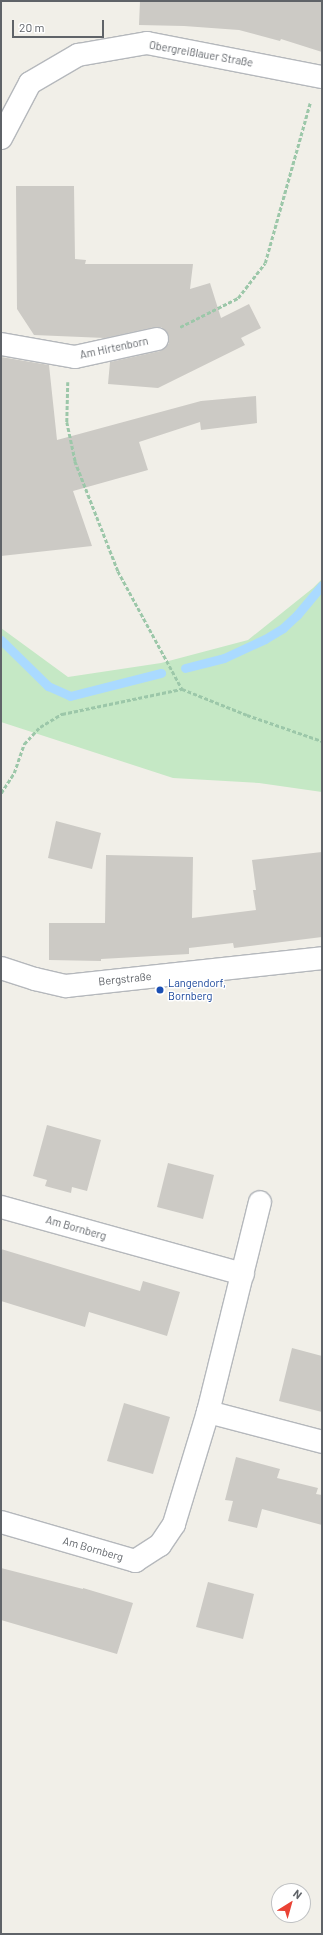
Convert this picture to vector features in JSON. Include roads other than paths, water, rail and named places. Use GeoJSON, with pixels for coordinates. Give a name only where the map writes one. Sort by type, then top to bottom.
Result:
{"type":"FeatureCollection","features":[{"type":"Feature","properties":{"kind":"street","name":"Obergreißlauer Straße"},"geometry":{"type":"LineString","coordinates":[[1,138],[30,83],[78,55],[148,43],[320,77]]}},
{"type":"Feature","properties":{"kind":"street","name":"Am Hirtenborn"},"geometry":{"type":"LineString","coordinates":[[1,344],[75,357],[157,339]]}},
{"type":"Feature","properties":{"kind":"street","name":"Bergstraße"},"geometry":{"type":"LineString","coordinates":[[1,968],[34,979],[66,986],[322,958]]}},
{"type":"Feature","properties":{"kind":"street","name":"Am Bornberg"},"geometry":{"type":"LineString","coordinates":[[1,1522],[135,1561],[160,1545],[174,1524],[208,1412],[260,1202]]}},
{"type":"Feature","properties":{"kind":"street","name":"Am Bornberg"},"geometry":{"type":"LineString","coordinates":[[1,1207],[243,1274]]}},
{"type":"Feature","properties":{"kind":"street"},"geometry":{"type":"LineString","coordinates":[[208,1412],[322,1442]]}},
{"type":"Feature","properties":{"kind":"waterway"},"geometry":{"type":"LineString","coordinates":[[185,668],[224,658],[265,639],[283,628],[297,615],[322,585]]}},
{"type":"Feature","properties":{"kind":"waterway"},"geometry":{"type":"LineString","coordinates":[[1,640],[48,686],[70,696],[161,673]]}},
{"type":"Feature","properties":{"kind":"place","name":"Langendorf, Bornberg"},"geometry":{"type":"Point","coordinates":[160,990]}}]}
